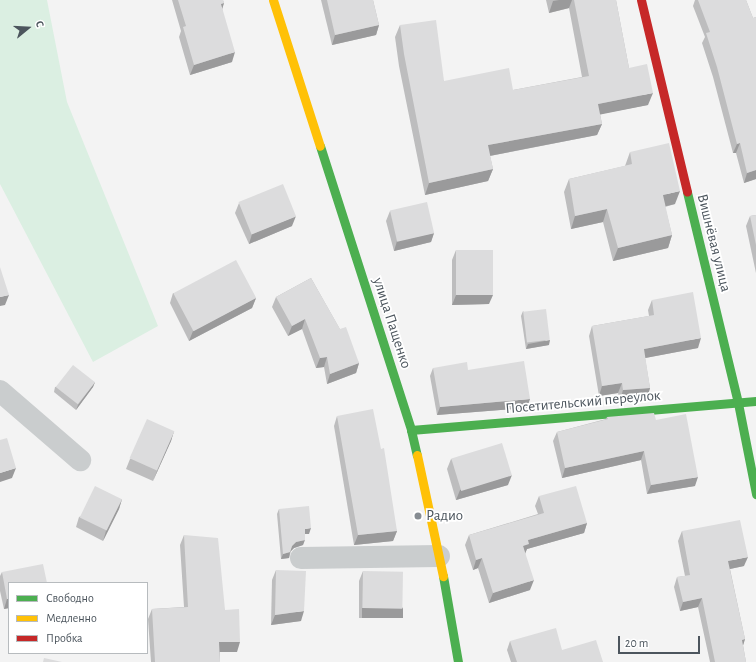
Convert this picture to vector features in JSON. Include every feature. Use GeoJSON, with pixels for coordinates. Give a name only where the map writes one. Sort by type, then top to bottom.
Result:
{"type":"FeatureCollection","features":[{"type":"Feature","properties":{"kind":"street","name":"улица Пащенко"},"geometry":{"type":"LineString","coordinates":[[273,0],[411,430],[439,556],[458,662]]}},
{"type":"Feature","properties":{"kind":"street","name":"Вишнёвая улица"},"geometry":{"type":"LineString","coordinates":[[641,0],[738,403],[756,494]]}},
{"type":"Feature","properties":{"kind":"street"},"geometry":{"type":"LineString","coordinates":[[0,391],[80,460]]}},
{"type":"Feature","properties":{"kind":"street","name":"Посетительский переулок"},"geometry":{"type":"LineString","coordinates":[[411,430],[756,401]]}},
{"type":"Feature","properties":{"kind":"street"},"geometry":{"type":"LineString","coordinates":[[301,558],[439,556]]}},
{"type":"Feature","properties":{"kind":"green space"},"geometry":{"type":"Polygon","coordinates":[[[0,0],[47,0],[67,102],[158,326],[93,362],[0,184],[0,0]]]}},
{"type":"Feature","properties":{"kind":"building"},"geometry":{"type":"Polygon","coordinates":[[[178,0],[223,0],[224,3],[221,4],[235,52],[194,65],[183,27],[186,26],[178,0]]]}},
{"type":"Feature","properties":{"kind":"building"},"geometry":{"type":"Polygon","coordinates":[[[327,0],[373,0],[379,25],[335,35],[327,0]]]}},
{"type":"Feature","properties":{"kind":"building"},"geometry":{"type":"Polygon","coordinates":[[[574,0],[616,0],[629,68],[647,64],[653,93],[598,104],[602,124],[488,145],[493,169],[429,183],[404,54],[400,25],[436,20],[444,81],[509,68],[513,90],[589,76],[574,0]]]}},
{"type":"Feature","properties":{"kind":"building"},"geometry":{"type":"Polygon","coordinates":[[[698,0],[746,0],[753,18],[756,17],[756,170],[747,173],[740,143],[737,144],[717,67],[706,33],[710,32],[698,0]]]}},
{"type":"Feature","properties":{"kind":"building"},"geometry":{"type":"Polygon","coordinates":[[[669,143],[680,191],[663,195],[672,235],[618,248],[607,209],[575,216],[569,179],[632,164],[630,152],[669,143]]]}},
{"type":"Feature","properties":{"kind":"building"},"geometry":{"type":"Polygon","coordinates":[[[283,184],[296,216],[252,234],[238,202],[283,184]]]}},
{"type":"Feature","properties":{"kind":"building"},"geometry":{"type":"Polygon","coordinates":[[[427,202],[434,233],[397,242],[390,211],[427,202]]]}},
{"type":"Feature","properties":{"kind":"building"},"geometry":{"type":"Polygon","coordinates":[[[756,215],[756,245],[750,216],[756,215]]]}},
{"type":"Feature","properties":{"kind":"building"},"geometry":{"type":"Polygon","coordinates":[[[456,250],[493,250],[493,295],[456,295],[456,250]]]}},
{"type":"Feature","properties":{"kind":"building"},"geometry":{"type":"Polygon","coordinates":[[[236,260],[256,298],[193,331],[173,293],[236,260]]]}},
{"type":"Feature","properties":{"kind":"building"},"geometry":{"type":"Polygon","coordinates":[[[0,267],[9,295],[0,297],[0,267]]]}},
{"type":"Feature","properties":{"kind":"building"},"geometry":{"type":"Polygon","coordinates":[[[311,278],[340,329],[346,327],[359,363],[330,374],[327,357],[320,358],[305,319],[292,326],[276,297],[311,278]]]}},
{"type":"Feature","properties":{"kind":"building"},"geometry":{"type":"Polygon","coordinates":[[[693,292],[701,338],[644,349],[650,388],[623,390],[622,383],[602,386],[592,326],[654,315],[652,300],[693,292]]]}},
{"type":"Feature","properties":{"kind":"building"},"geometry":{"type":"Polygon","coordinates":[[[546,309],[550,340],[527,343],[523,312],[546,309]]]}},
{"type":"Feature","properties":{"kind":"building"},"geometry":{"type":"Polygon","coordinates":[[[524,361],[530,399],[440,407],[433,368],[467,362],[468,370],[524,361]]]}},
{"type":"Feature","properties":{"kind":"building"},"geometry":{"type":"Polygon","coordinates":[[[73,365],[95,382],[78,404],[56,387],[73,365]]]}},
{"type":"Feature","properties":{"kind":"building"},"geometry":{"type":"Polygon","coordinates":[[[373,409],[381,449],[384,448],[397,531],[358,535],[337,416],[373,409]]]}},
{"type":"Feature","properties":{"kind":"building"},"geometry":{"type":"Polygon","coordinates":[[[654,413],[656,420],[686,414],[698,477],[651,485],[644,451],[565,468],[557,432],[608,419],[607,417],[654,413]]]}},
{"type":"Feature","properties":{"kind":"building"},"geometry":{"type":"Polygon","coordinates":[[[147,419],[174,431],[157,470],[130,458],[147,419]]]}},
{"type":"Feature","properties":{"kind":"building"},"geometry":{"type":"Polygon","coordinates":[[[7,438],[16,468],[0,473],[0,440],[7,438]]]}},
{"type":"Feature","properties":{"kind":"building"},"geometry":{"type":"Polygon","coordinates":[[[502,443],[512,476],[461,491],[451,458],[502,443]]]}},
{"type":"Feature","properties":{"kind":"building"},"geometry":{"type":"Polygon","coordinates":[[[95,486],[122,499],[107,531],[80,517],[95,486]]]}},
{"type":"Feature","properties":{"kind":"building"},"geometry":{"type":"Polygon","coordinates":[[[576,486],[587,523],[528,540],[529,544],[523,546],[534,580],[493,593],[482,558],[476,560],[469,535],[544,513],[539,496],[576,486]]]}},
{"type":"Feature","properties":{"kind":"building"},"geometry":{"type":"Polygon","coordinates":[[[309,506],[311,528],[305,529],[305,540],[296,542],[292,546],[290,552],[283,554],[279,509],[309,506]]]}},
{"type":"Feature","properties":{"kind":"building"},"geometry":{"type":"Polygon","coordinates":[[[740,520],[748,557],[728,561],[745,639],[742,640],[746,662],[715,662],[702,598],[683,602],[677,577],[690,575],[682,531],[740,520]]]}},
{"type":"Feature","properties":{"kind":"building"},"geometry":{"type":"Polygon","coordinates":[[[184,535],[218,538],[225,610],[239,609],[240,642],[219,642],[220,662],[155,662],[152,609],[188,607],[184,535]]]}},
{"type":"Feature","properties":{"kind":"building"},"geometry":{"type":"Polygon","coordinates":[[[43,564],[47,582],[8,582],[7,599],[2,572],[43,564]]]}},
{"type":"Feature","properties":{"kind":"building"},"geometry":{"type":"Polygon","coordinates":[[[276,570],[306,571],[304,611],[275,615],[276,570]]]}},
{"type":"Feature","properties":{"kind":"building"},"geometry":{"type":"Polygon","coordinates":[[[363,571],[403,572],[402,609],[362,608],[363,571]]]}},
{"type":"Feature","properties":{"kind":"building"},"geometry":{"type":"Polygon","coordinates":[[[556,628],[562,650],[596,640],[603,662],[517,662],[510,641],[556,628]]]}},
{"type":"Feature","properties":{"kind":"building"},"geometry":{"type":"Polygon","coordinates":[[[44,658],[62,662],[43,662],[44,658]]]}},
{"type":"Feature","properties":{"kind":"traffic: fast"},"geometry":{"type":"LineString","coordinates":[[320,146],[411,430],[417,455]]}},
{"type":"Feature","properties":{"kind":"traffic: fast"},"geometry":{"type":"LineString","coordinates":[[687,192],[738,403],[756,494]]}},
{"type":"Feature","properties":{"kind":"traffic: fast"},"geometry":{"type":"LineString","coordinates":[[411,430],[756,401]]}},
{"type":"Feature","properties":{"kind":"traffic: fast"},"geometry":{"type":"LineString","coordinates":[[443,576],[458,662]]}},
{"type":"Feature","properties":{"kind":"traffic: slow"},"geometry":{"type":"LineString","coordinates":[[273,0],[320,146]]}},
{"type":"Feature","properties":{"kind":"traffic: slow"},"geometry":{"type":"LineString","coordinates":[[417,455],[443,576]]}},
{"type":"Feature","properties":{"kind":"traffic: jam"},"geometry":{"type":"LineString","coordinates":[[641,0],[687,192]]}},
{"type":"Feature","properties":{"kind":"place","name":"Радио"},"geometry":{"type":"Point","coordinates":[418,516]}}]}
